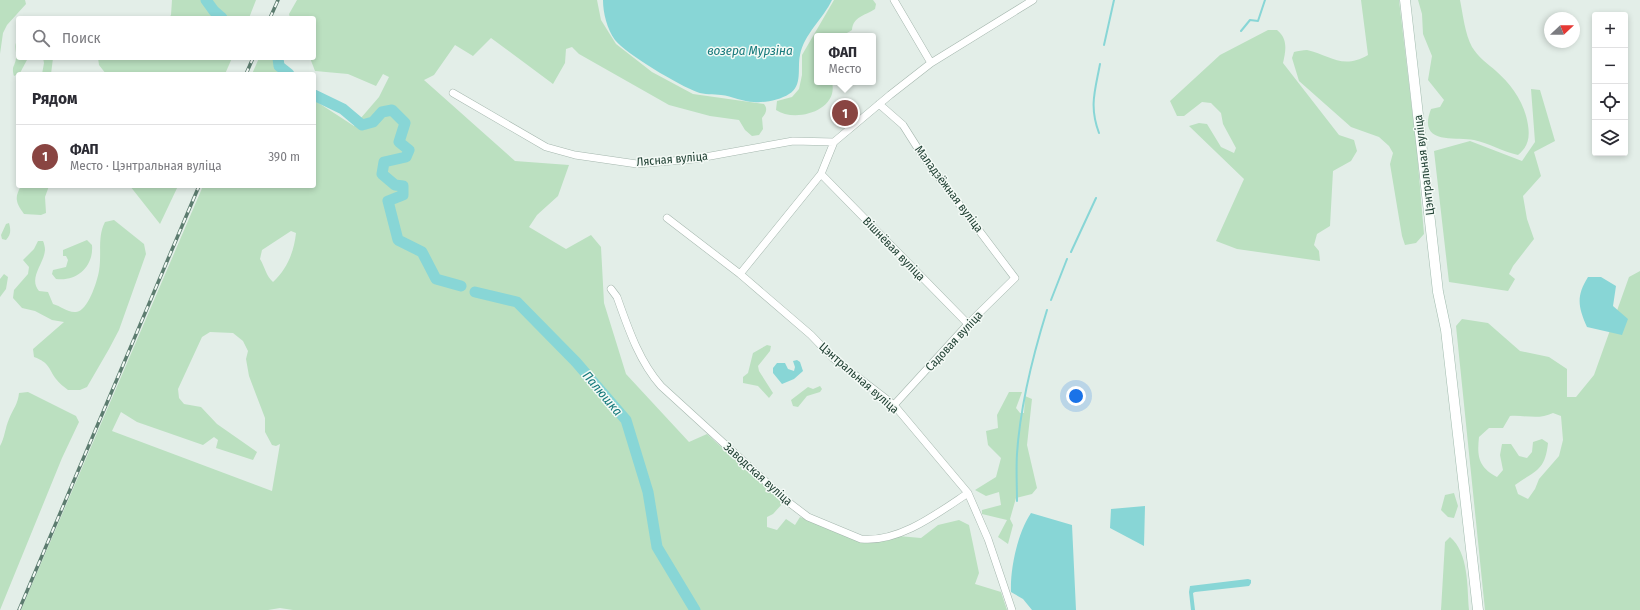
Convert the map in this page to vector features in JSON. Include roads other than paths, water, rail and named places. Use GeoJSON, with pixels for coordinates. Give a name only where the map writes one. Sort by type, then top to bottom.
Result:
{"type":"FeatureCollection","features":[{"type":"Feature","properties":{"kind":"street"},"geometry":{"type":"LineString","coordinates":[[894,0],[931,63]]}},
{"type":"Feature","properties":{"kind":"street"},"geometry":{"type":"LineString","coordinates":[[740,274],[821,174],[834,142],[931,63],[1033,0]]}},
{"type":"Feature","properties":{"kind":"street","name":"Цэнтральная вуліца"},"geometry":{"type":"LineString","coordinates":[[1405,0],[1438,292],[1446,330],[1478,610]]}},
{"type":"Feature","properties":{"kind":"street","name":"Лясная вуліца"},"geometry":{"type":"LineString","coordinates":[[453,93],[546,147],[575,155],[637,164],[694,159],[793,141],[834,142]]}},
{"type":"Feature","properties":{"kind":"street","name":"Маладзёжная вуліца"},"geometry":{"type":"LineString","coordinates":[[879,104],[903,125],[922,155],[1015,278]]}},
{"type":"Feature","properties":{"kind":"street","name":"Вішнёвая вуліца"},"geometry":{"type":"LineString","coordinates":[[821,174],[968,324]]}},
{"type":"Feature","properties":{"kind":"street","name":"Цэнтральная вуліца"},"geometry":{"type":"LineString","coordinates":[[667,218],[740,274],[811,335],[833,358],[894,405],[968,493],[988,539],[1012,610]]}},
{"type":"Feature","properties":{"kind":"street","name":"Садовая вуліца"},"geometry":{"type":"LineString","coordinates":[[894,405],[968,324],[1015,278]]}},
{"type":"Feature","properties":{"kind":"street","name":"Заводская вуліца"},"geometry":{"type":"LineString","coordinates":[[611,289],[617,296],[640,355],[649,372],[661,386],[787,501],[808,517],[861,539],[869,540],[912,529],[968,493]]}},
{"type":"Feature","properties":{"kind":"water","name":"возера Мурзіна"},"geometry":{"type":"Polygon","coordinates":[[[603,0],[832,0],[824,14],[805,40],[802,47],[799,60],[798,82],[793,91],[777,99],[750,102],[725,96],[700,93],[689,89],[666,77],[641,61],[621,46],[612,36],[606,21],[603,0]]]}},
{"type":"Feature","properties":{"kind":"water"},"geometry":{"type":"Polygon","coordinates":[[[1588,277],[1601,277],[1616,286],[1613,306],[1628,319],[1622,335],[1587,327],[1580,307],[1580,296],[1588,277]]]}},
{"type":"Feature","properties":{"kind":"water"},"geometry":{"type":"Polygon","coordinates":[[[797,360],[800,362],[803,371],[794,379],[782,384],[773,373],[773,368],[777,363],[785,363],[788,369],[794,371],[795,367],[793,361],[797,360]]]}},
{"type":"Feature","properties":{"kind":"water"},"geometry":{"type":"Polygon","coordinates":[[[1145,506],[1144,546],[1110,528],[1111,509],[1145,506]]]}},
{"type":"Feature","properties":{"kind":"water"},"geometry":{"type":"Polygon","coordinates":[[[1031,513],[1072,525],[1076,610],[1032,610],[1023,599],[1011,592],[1013,561],[1022,530],[1031,513]]]}},
{"type":"Feature","properties":{"kind":"water"},"geometry":{"type":"Polygon","coordinates":[[[1248,579],[1251,580],[1249,586],[1193,593],[1195,610],[1191,610],[1189,592],[1190,586],[1248,579]]]}},
{"type":"Feature","properties":{"kind":"waterway","name":"Палюшка"},"geometry":{"type":"LineString","coordinates":[[206,0],[220,16]]}},
{"type":"Feature","properties":{"kind":"waterway"},"geometry":{"type":"LineString","coordinates":[[1104,45],[1114,0]]}},
{"type":"Feature","properties":{"kind":"waterway"},"geometry":{"type":"LineString","coordinates":[[1241,31],[1250,20],[1258,21],[1265,0]]}},
{"type":"Feature","properties":{"kind":"waterway","name":"Палюшка"},"geometry":{"type":"LineString","coordinates":[[278,60],[279,66],[286,72]]}},
{"type":"Feature","properties":{"kind":"waterway"},"geometry":{"type":"LineString","coordinates":[[1099,133],[1094,115],[1094,98],[1100,64]]}},
{"type":"Feature","properties":{"kind":"waterway","name":"Палюшка"},"geometry":{"type":"LineString","coordinates":[[316,96],[343,109],[362,125],[373,122],[382,112],[392,110],[405,123],[399,142],[409,150],[406,157],[384,162],[382,174],[395,185],[403,186],[403,195],[388,201],[398,240],[422,252],[436,279],[461,286]]}},
{"type":"Feature","properties":{"kind":"waterway"},"geometry":{"type":"LineString","coordinates":[[1071,252],[1096,198]]}},
{"type":"Feature","properties":{"kind":"waterway"},"geometry":{"type":"LineString","coordinates":[[1051,300],[1067,259]]}},
{"type":"Feature","properties":{"kind":"waterway","name":"Палюшка"},"geometry":{"type":"LineString","coordinates":[[475,292],[517,302],[576,362],[626,420],[648,492],[657,547],[695,610]]}},
{"type":"Feature","properties":{"kind":"waterway"},"geometry":{"type":"LineString","coordinates":[[1017,501],[1017,454],[1021,418],[1032,363],[1047,310]]}},
{"type":"Feature","properties":{"kind":"railway"},"geometry":{"type":"LineString","coordinates":[[271,16],[278,0]]}},
{"type":"Feature","properties":{"kind":"railway"},"geometry":{"type":"LineString","coordinates":[[247,72],[252,60]]}},
{"type":"Feature","properties":{"kind":"railway"},"geometry":{"type":"LineString","coordinates":[[19,610],[198,188]]}},
{"type":"Feature","properties":{"kind":"place","name":"ФАП"},"geometry":{"type":"Point","coordinates":[845,113]}}]}
